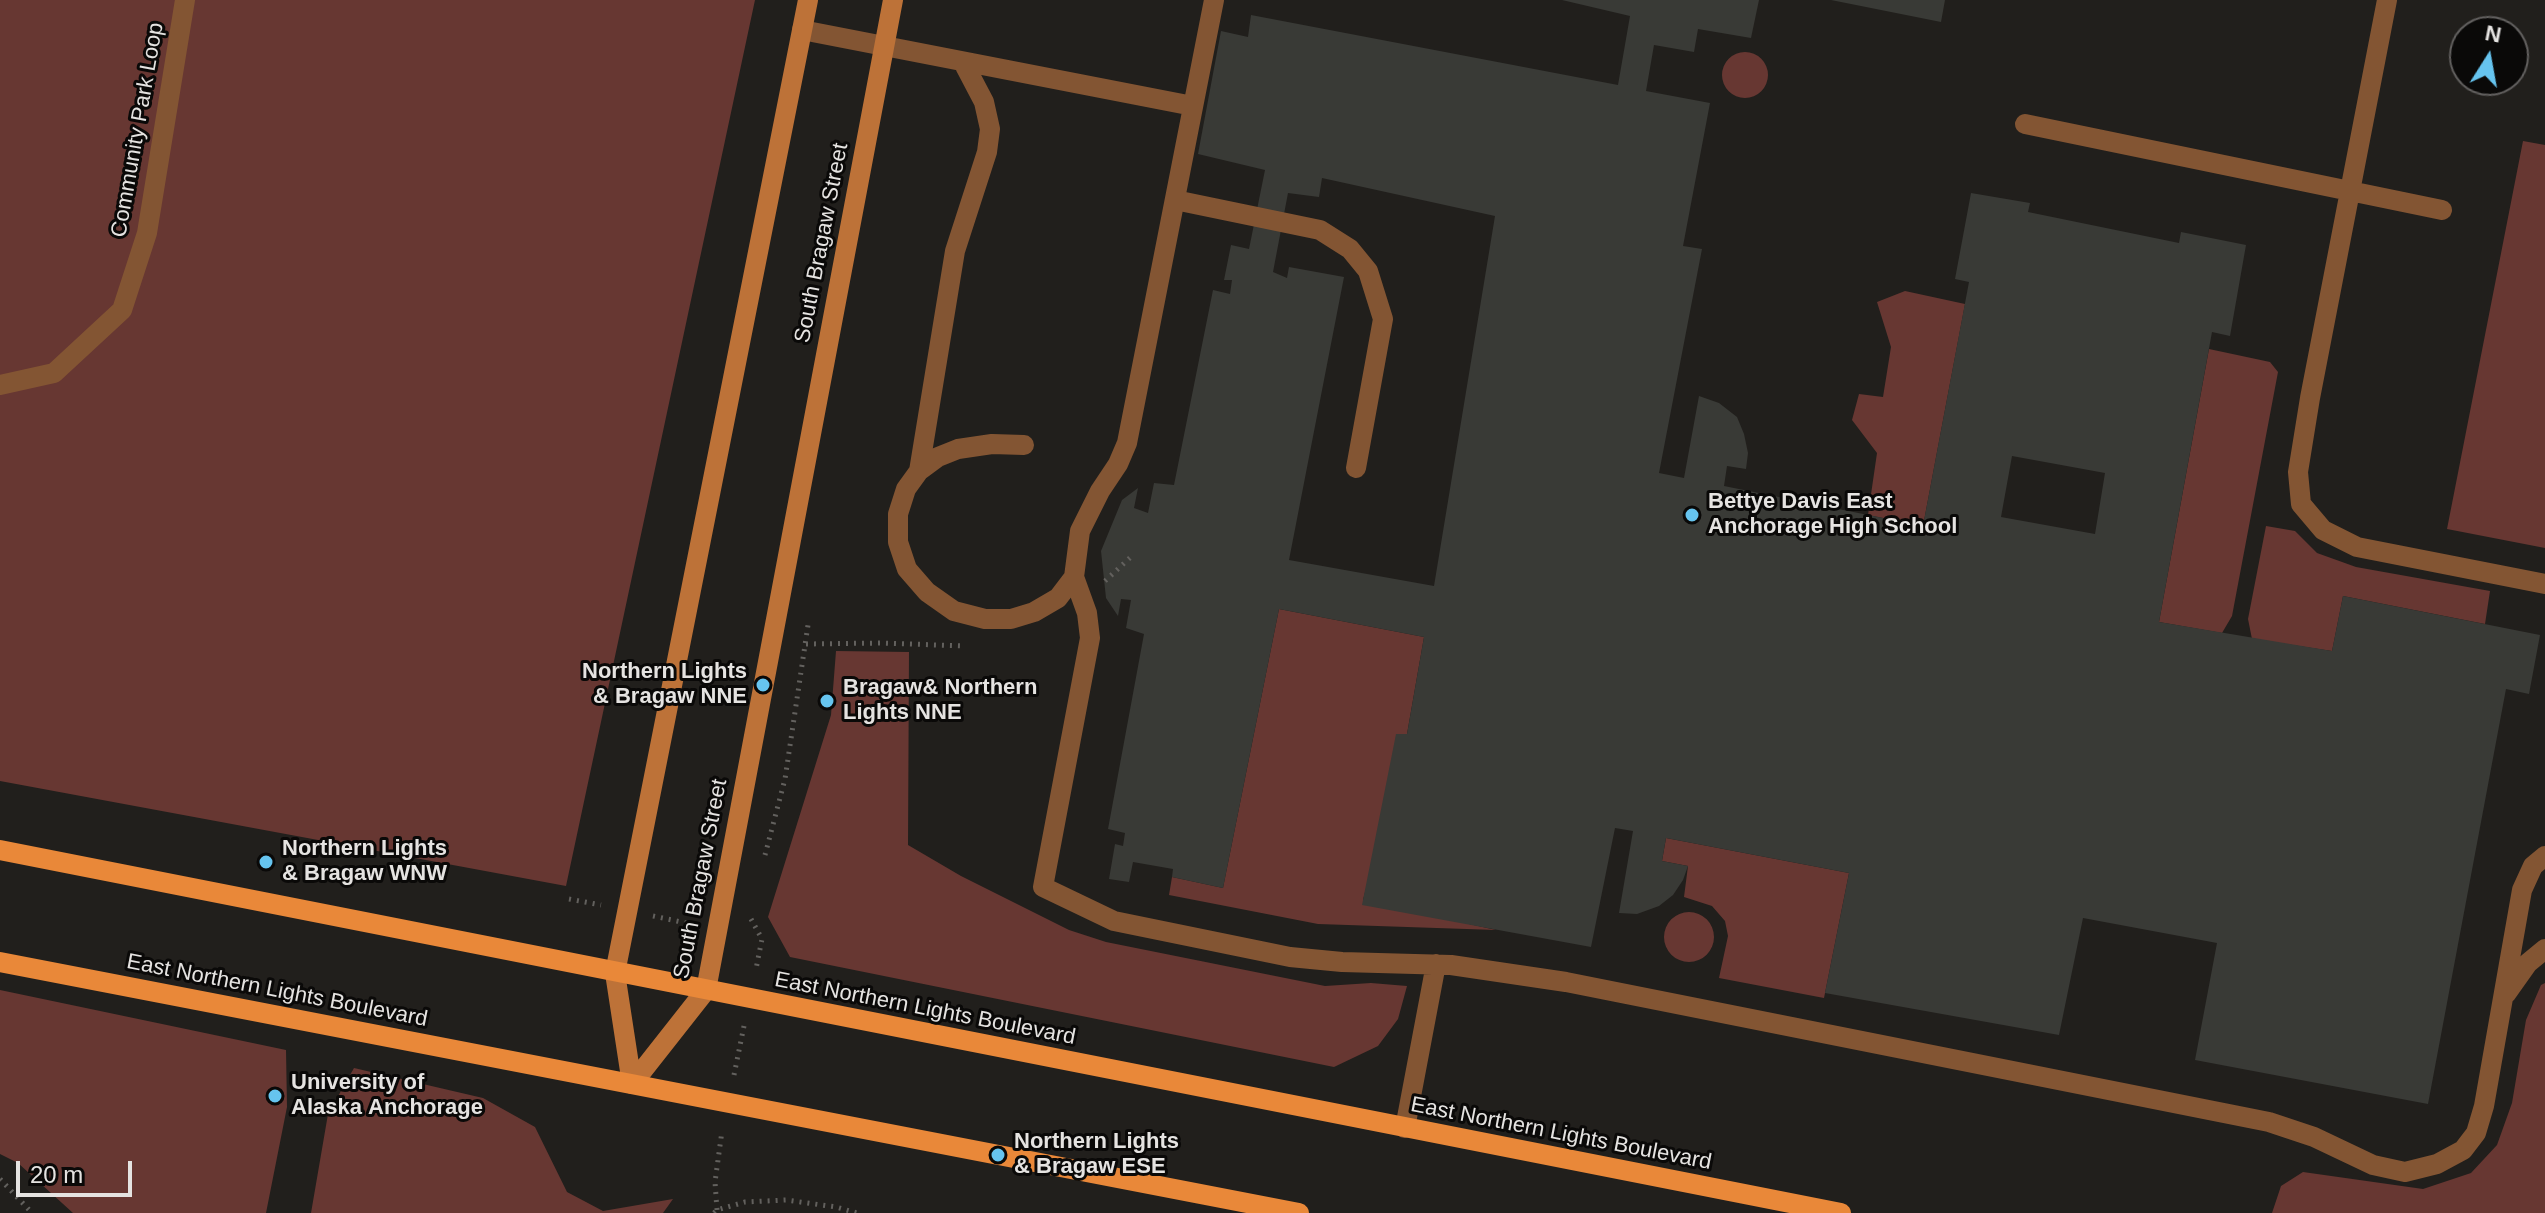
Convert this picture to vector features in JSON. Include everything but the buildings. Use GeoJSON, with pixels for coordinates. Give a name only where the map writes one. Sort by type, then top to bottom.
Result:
{"type":"FeatureCollection","features":[{"type":"Feature","properties":{"kind":"main road"},"geometry":{"type":"LineString","coordinates":[[632,1084],[615,973],[808,0]]}},
{"type":"Feature","properties":{"kind":"main road","name":"South Bragaw Street"},"geometry":{"type":"LineString","coordinates":[[632,1084],[706,990],[893,0]]}},
{"type":"Feature","properties":{"kind":"main road","name":"East Northern Lights Boulevard"},"geometry":{"type":"LineString","coordinates":[[0,850],[1841,1213]]}},
{"type":"Feature","properties":{"kind":"main road","name":"East Northern Lights Boulevard"},"geometry":{"type":"LineString","coordinates":[[0,962],[1299,1213]]}},
{"type":"Feature","properties":{"kind":"street","name":"Community Park Loop"},"geometry":{"type":"LineString","coordinates":[[0,385],[54,373],[122,310],[147,233],[185,0]]}},
{"type":"Feature","properties":{"kind":"street"},"geometry":{"type":"LineString","coordinates":[[1214,0],[1127,443],[1080,531],[1074,577],[1087,613],[1090,638],[1043,887],[1114,921],[1290,957],[1342,962],[1436,964],[1581,985],[2269,1122],[2314,1137],[2373,1165],[2405,1172],[2437,1164],[2463,1150],[2476,1133],[2484,1106],[2522,890],[2533,866],[2545,856]]}},
{"type":"Feature","properties":{"kind":"street"},"geometry":{"type":"LineString","coordinates":[[2387,0],[2298,472],[2301,504],[2323,530],[2357,547],[2545,584]]}},
{"type":"Feature","properties":{"kind":"street"},"geometry":{"type":"LineString","coordinates":[[802,30],[1193,106]]}},
{"type":"Feature","properties":{"kind":"street"},"geometry":{"type":"LineString","coordinates":[[919,471],[955,251],[987,152],[990,129],[984,102],[963,62]]}},
{"type":"Feature","properties":{"kind":"street"},"geometry":{"type":"LineString","coordinates":[[2025,124],[2442,210]]}},
{"type":"Feature","properties":{"kind":"street"},"geometry":{"type":"LineString","coordinates":[[1175,200],[1320,230],[1350,249],[1368,271],[1383,319],[1356,468]]}},
{"type":"Feature","properties":{"kind":"street"},"geometry":{"type":"LineString","coordinates":[[1024,445],[992,444],[958,449],[938,457],[919,471],[906,489],[898,514],[898,542],[907,569],[927,592],[954,611],[985,619],[1011,619],[1034,612],[1058,598],[1074,577]]}},
{"type":"Feature","properties":{"kind":"street"},"geometry":{"type":"LineString","coordinates":[[2503,999],[2528,963],[2545,949]]}},
{"type":"Feature","properties":{"kind":"street"},"geometry":{"type":"LineString","coordinates":[[1405,1128],[1436,964]]}},
{"type":"Feature","properties":{"kind":"path"},"geometry":{"type":"LineString","coordinates":[[569,899],[762,939],[720,1141],[715,1182],[716,1211],[745,1202],[786,1200],[857,1213]]}},
{"type":"Feature","properties":{"kind":"path"},"geometry":{"type":"LineString","coordinates":[[0,1179],[32,1213]]}},
{"type":"Feature","properties":{"kind":"shaded area"},"geometry":{"type":"Polygon","coordinates":[[[0,0],[755,0],[566,886],[0,781],[0,0]]]}},
{"type":"Feature","properties":{"kind":"shaded area"},"geometry":{"type":"Polygon","coordinates":[[[1745,52],[1761,59],[1768,75],[1761,91],[1745,98],[1729,91],[1722,75],[1729,59],[1745,52]]]}},
{"type":"Feature","properties":{"kind":"shaded area"},"geometry":{"type":"Polygon","coordinates":[[[2523,141],[2545,145],[2545,548],[2447,529],[2523,141]]]}},
{"type":"Feature","properties":{"kind":"shaded area"},"geometry":{"type":"Polygon","coordinates":[[[1905,291],[1965,304],[1923,526],[1868,515],[1877,453],[1852,420],[1859,394],[1883,397],[1891,347],[1877,302],[1905,291]]]}},
{"type":"Feature","properties":{"kind":"shaded area"},"geometry":{"type":"Polygon","coordinates":[[[2209,349],[2270,362],[2278,372],[2232,616],[2222,633],[2159,622],[2209,349]]]}},
{"type":"Feature","properties":{"kind":"shaded area"},"geometry":{"type":"Polygon","coordinates":[[[2266,526],[2295,531],[2317,553],[2356,567],[2490,591],[2485,624],[2343,596],[2332,651],[2252,639],[2248,619],[2266,526]]]}},
{"type":"Feature","properties":{"kind":"shaded area"},"geometry":{"type":"Polygon","coordinates":[[[1279,609],[1424,637],[1407,734],[1363,900],[1496,930],[1318,924],[1169,895],[1172,877],[1223,888],[1279,609]]]}},
{"type":"Feature","properties":{"kind":"shaded area"},"geometry":{"type":"Polygon","coordinates":[[[836,651],[909,652],[908,845],[961,876],[1069,930],[1106,942],[1325,986],[1371,983],[1407,986],[1398,1019],[1378,1046],[1334,1067],[790,957],[768,917],[831,715],[836,651]]]}},
{"type":"Feature","properties":{"kind":"shaded area"},"geometry":{"type":"Polygon","coordinates":[[[1666,838],[1849,873],[1824,998],[1719,978],[1728,936],[1725,921],[1712,906],[1684,897],[1688,866],[1662,861],[1666,838]]]}},
{"type":"Feature","properties":{"kind":"shaded area"},"geometry":{"type":"Polygon","coordinates":[[[1689,912],[1706,920],[1714,937],[1706,954],[1689,962],[1672,954],[1664,937],[1672,920],[1689,912]]]}},
{"type":"Feature","properties":{"kind":"shaded area"},"geometry":{"type":"Polygon","coordinates":[[[2545,983],[2545,1213],[2272,1213],[2281,1186],[2303,1172],[2423,1189],[2471,1173],[2497,1145],[2512,1103],[2526,1020],[2541,985],[2545,983]]]}},
{"type":"Feature","properties":{"kind":"shaded area"},"geometry":{"type":"Polygon","coordinates":[[[0,990],[286,1050],[287,1107],[266,1213],[73,1213],[18,1163],[0,1154],[0,990]]]}},
{"type":"Feature","properties":{"kind":"shaded area"},"geometry":{"type":"Polygon","coordinates":[[[354,1068],[483,1098],[535,1127],[567,1192],[603,1211],[673,1199],[663,1213],[311,1213],[328,1114],[354,1068]]]}},
{"type":"Feature","properties":{"kind":"place","name":"Bettye Davis East Anchorage High School"},"geometry":{"type":"Point","coordinates":[1692,515]}},
{"type":"Feature","properties":{"kind":"place","name":"Northern Lights & Bragaw NNE"},"geometry":{"type":"Point","coordinates":[763,685]}},
{"type":"Feature","properties":{"kind":"place","name":"Bragaw& Northern Lights NNE"},"geometry":{"type":"Point","coordinates":[827,701]}},
{"type":"Feature","properties":{"kind":"place","name":"Northern Lights & Bragaw WNW"},"geometry":{"type":"Point","coordinates":[266,862]}},
{"type":"Feature","properties":{"kind":"place","name":"University of Alaska Anchorage"},"geometry":{"type":"Point","coordinates":[275,1096]}},
{"type":"Feature","properties":{"kind":"place","name":"Northern Lights & Bragaw ESE"},"geometry":{"type":"Point","coordinates":[998,1155]}}]}
